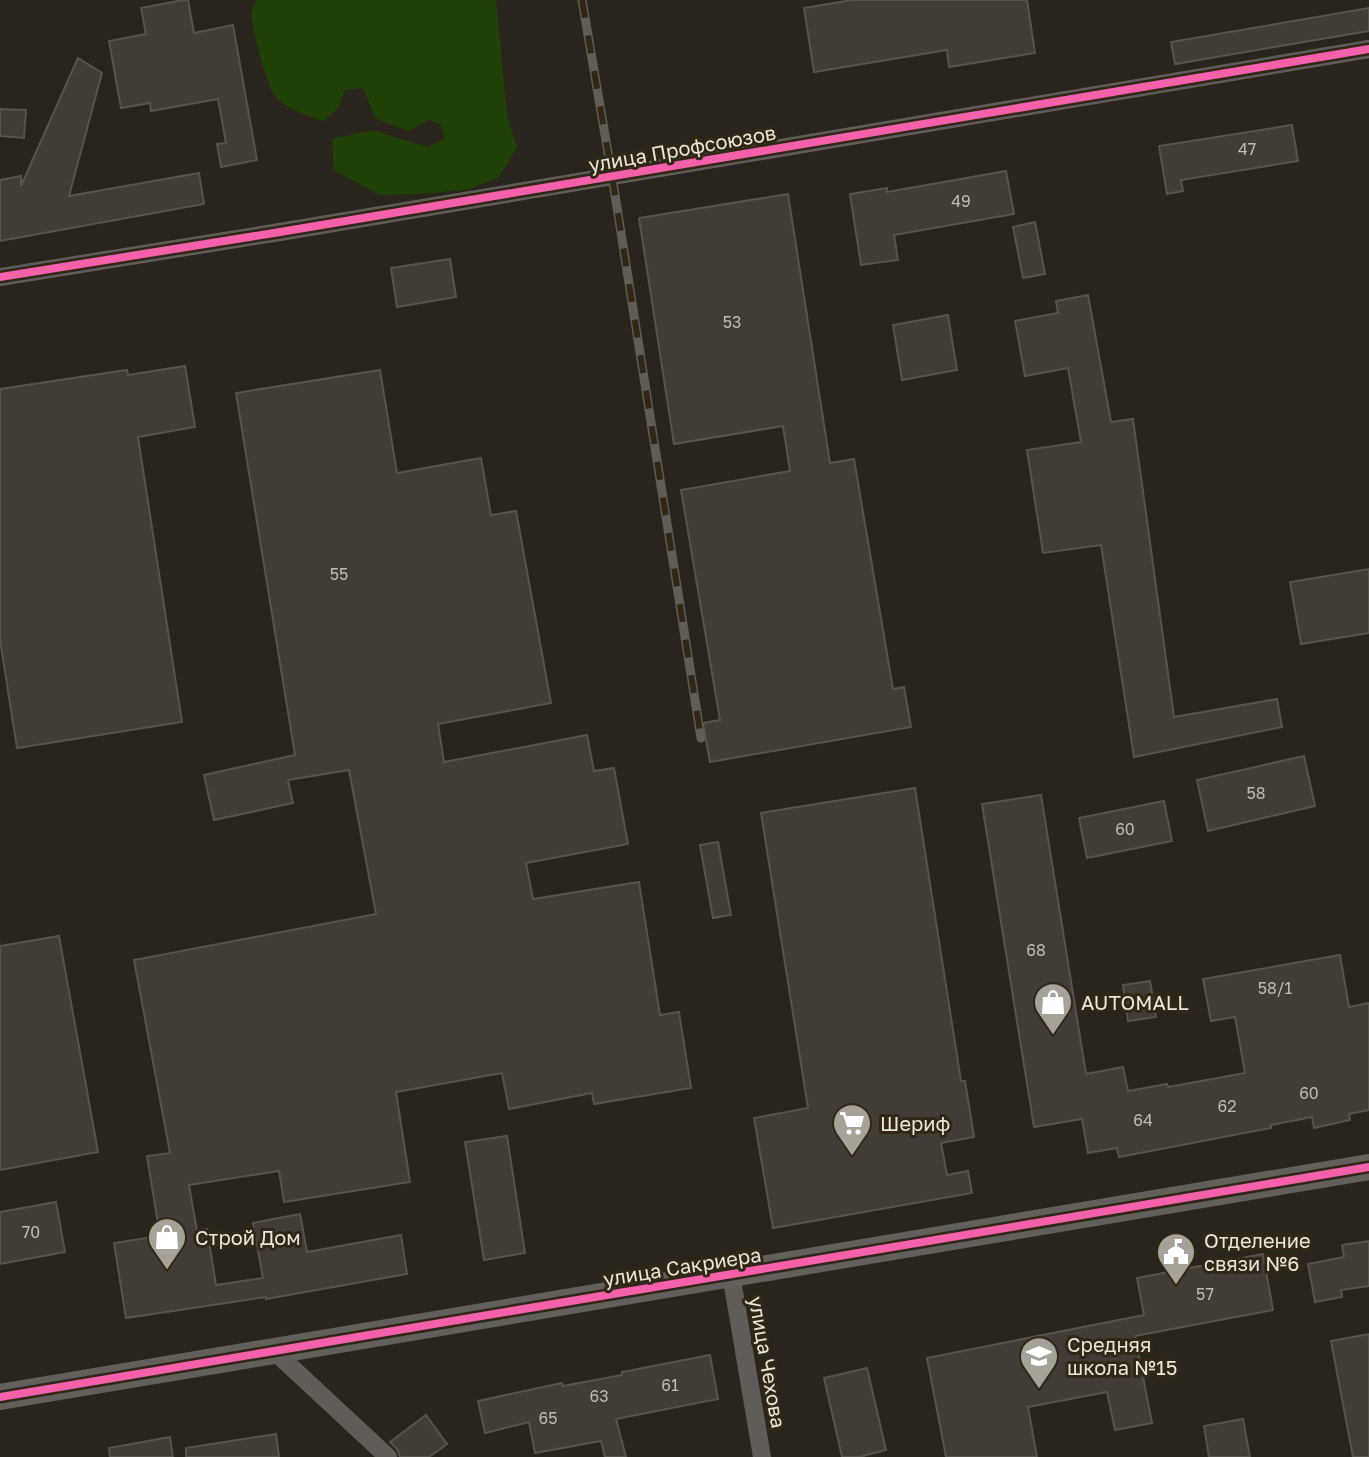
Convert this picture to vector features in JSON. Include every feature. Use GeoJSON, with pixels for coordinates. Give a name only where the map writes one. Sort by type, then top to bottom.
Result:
{"type":"FeatureCollection","features":[{"type":"Feature","properties":{"kind":"street","name":"улица Профсоюзов"},"geometry":{"type":"LineString","coordinates":[[0,277],[1369,49]]}},
{"type":"Feature","properties":{"kind":"street","name":"улица Сакриера"},"geometry":{"type":"LineString","coordinates":[[0,1397],[1369,1167]]}},
{"type":"Feature","properties":{"kind":"street","name":"улица Чехова"},"geometry":{"type":"LineString","coordinates":[[731,1274],[762,1457]]}},
{"type":"Feature","properties":{"kind":"street"},"geometry":{"type":"LineString","coordinates":[[274,1351],[388,1457]]}},
{"type":"Feature","properties":{"kind":"green space"},"geometry":{"type":"Polygon","coordinates":[[[256,0],[496,0],[507,115],[517,147],[499,177],[470,189],[379,195],[334,170],[332,139],[372,130],[427,147],[445,139],[440,123],[429,120],[409,131],[376,119],[363,88],[345,90],[338,108],[324,121],[285,105],[272,90],[260,55],[252,19],[256,0]]]}},
{"type":"Feature","properties":{"kind":"building"},"geometry":{"type":"Polygon","coordinates":[[[188,0],[194,33],[233,25],[257,160],[221,167],[217,144],[226,143],[218,99],[151,111],[150,103],[121,108],[109,41],[146,34],[141,8],[188,0]]]}},
{"type":"Feature","properties":{"kind":"building"},"geometry":{"type":"Polygon","coordinates":[[[852,0],[1027,0],[1035,53],[949,67],[947,50],[814,72],[804,8],[852,0]]]}},
{"type":"Feature","properties":{"kind":"building"},"geometry":{"type":"Polygon","coordinates":[[[1369,8],[1369,31],[1175,64],[1171,42],[1369,8]]]}},
{"type":"Feature","properties":{"kind":"building"},"geometry":{"type":"Polygon","coordinates":[[[78,58],[102,73],[69,196],[199,173],[204,204],[0,241],[0,180],[21,176],[21,186],[78,58]]]}},
{"type":"Feature","properties":{"kind":"building"},"geometry":{"type":"Polygon","coordinates":[[[0,109],[26,110],[24,138],[0,136],[0,109]]]}},
{"type":"Feature","properties":{"kind":"building"},"geometry":{"type":"Polygon","coordinates":[[[1292,125],[1298,161],[1181,180],[1183,191],[1167,194],[1159,146],[1292,125]]]}},
{"type":"Feature","properties":{"kind":"building"},"geometry":{"type":"Polygon","coordinates":[[[1006,171],[1014,214],[894,235],[898,260],[861,265],[850,194],[887,188],[887,192],[1006,171]]]}},
{"type":"Feature","properties":{"kind":"building"},"geometry":{"type":"Polygon","coordinates":[[[788,194],[830,463],[854,459],[893,689],[904,687],[911,727],[710,762],[703,723],[720,720],[681,490],[790,471],[783,426],[674,444],[639,218],[788,194]]]}},
{"type":"Feature","properties":{"kind":"building"},"geometry":{"type":"Polygon","coordinates":[[[1035,222],[1045,274],[1023,278],[1013,227],[1035,222]]]}},
{"type":"Feature","properties":{"kind":"building"},"geometry":{"type":"Polygon","coordinates":[[[450,259],[456,297],[397,307],[391,268],[450,259]]]}},
{"type":"Feature","properties":{"kind":"building"},"geometry":{"type":"Polygon","coordinates":[[[1088,295],[1111,422],[1133,419],[1174,717],[1277,699],[1282,727],[1134,757],[1101,545],[1043,553],[1027,450],[1081,442],[1068,368],[1025,376],[1015,321],[1058,313],[1056,301],[1088,295]]]}},
{"type":"Feature","properties":{"kind":"building"},"geometry":{"type":"Polygon","coordinates":[[[948,315],[957,370],[902,380],[893,325],[948,315]]]}},
{"type":"Feature","properties":{"kind":"building"},"geometry":{"type":"Polygon","coordinates":[[[185,366],[195,427],[138,437],[182,722],[17,748],[0,640],[0,389],[127,370],[128,375],[185,366]]]}},
{"type":"Feature","properties":{"kind":"building"},"geometry":{"type":"Polygon","coordinates":[[[380,370],[397,473],[481,458],[491,515],[516,511],[551,703],[438,724],[444,762],[587,735],[594,771],[614,768],[628,844],[526,863],[533,899],[639,882],[660,1015],[679,1012],[691,1088],[594,1104],[592,1093],[509,1109],[502,1073],[396,1092],[410,1182],[284,1202],[279,1171],[189,1185],[197,1231],[207,1229],[216,1285],[263,1278],[253,1223],[300,1214],[307,1252],[401,1235],[407,1274],[266,1299],[126,1318],[114,1243],[160,1236],[147,1156],[170,1153],[134,960],[376,914],[349,770],[288,780],[293,803],[214,820],[204,775],[295,755],[236,393],[380,370]]]}},
{"type":"Feature","properties":{"kind":"building"},"geometry":{"type":"Polygon","coordinates":[[[1369,569],[1369,633],[1301,644],[1290,582],[1369,569]]]}},
{"type":"Feature","properties":{"kind":"building"},"geometry":{"type":"Polygon","coordinates":[[[1304,756],[1315,806],[1208,831],[1197,780],[1304,756]]]}},
{"type":"Feature","properties":{"kind":"building"},"geometry":{"type":"Polygon","coordinates":[[[915,788],[961,1081],[965,1081],[974,1137],[941,1143],[947,1175],[968,1171],[972,1193],[773,1228],[754,1118],[808,1108],[761,813],[915,788]]]}},
{"type":"Feature","properties":{"kind":"building"},"geometry":{"type":"Polygon","coordinates":[[[1041,795],[1086,1074],[1123,1067],[1128,1091],[1245,1073],[1235,1017],[1211,1021],[1203,979],[1340,955],[1349,1007],[1369,1003],[1369,1110],[1349,1114],[1350,1120],[1314,1128],[1312,1117],[1271,1125],[1271,1128],[1119,1157],[1117,1148],[1088,1153],[1082,1119],[1034,1127],[982,804],[1041,795]]]}},
{"type":"Feature","properties":{"kind":"building"},"geometry":{"type":"Polygon","coordinates":[[[1164,801],[1172,841],[1087,858],[1079,818],[1164,801]]]}},
{"type":"Feature","properties":{"kind":"building"},"geometry":{"type":"Polygon","coordinates":[[[718,842],[731,915],[713,918],[700,845],[718,842]]]}},
{"type":"Feature","properties":{"kind":"building"},"geometry":{"type":"Polygon","coordinates":[[[59,936],[98,1152],[0,1170],[0,946],[59,936]]]}},
{"type":"Feature","properties":{"kind":"building"},"geometry":{"type":"Polygon","coordinates":[[[1150,981],[1156,1017],[1128,1021],[1123,985],[1150,981]]]}},
{"type":"Feature","properties":{"kind":"building"},"geometry":{"type":"Polygon","coordinates":[[[507,1136],[525,1253],[484,1260],[465,1142],[507,1136]]]}},
{"type":"Feature","properties":{"kind":"building"},"geometry":{"type":"Polygon","coordinates":[[[56,1202],[65,1252],[0,1264],[0,1212],[56,1202]]]}},
{"type":"Feature","properties":{"kind":"building"},"geometry":{"type":"Polygon","coordinates":[[[1369,1241],[1369,1286],[1341,1290],[1342,1297],[1315,1302],[1308,1264],[1344,1257],[1342,1245],[1369,1241]]]}},
{"type":"Feature","properties":{"kind":"building","name":"Средняя школа №15"},"geometry":{"type":"Polygon","coordinates":[[[1263,1254],[1273,1310],[1135,1336],[1152,1423],[1115,1430],[1107,1392],[1028,1407],[1037,1457],[946,1457],[927,1358],[1144,1315],[1137,1278],[1263,1254]]]}},
{"type":"Feature","properties":{"kind":"building"},"geometry":{"type":"Polygon","coordinates":[[[1369,1334],[1369,1457],[1353,1457],[1331,1341],[1369,1334]]]}},
{"type":"Feature","properties":{"kind":"building"},"geometry":{"type":"Polygon","coordinates":[[[710,1355],[718,1399],[616,1419],[626,1457],[605,1457],[601,1441],[535,1453],[529,1422],[485,1433],[478,1401],[562,1383],[563,1386],[622,1375],[622,1372],[710,1355]]]}},
{"type":"Feature","properties":{"kind":"building"},"geometry":{"type":"Polygon","coordinates":[[[867,1368],[886,1450],[859,1457],[842,1457],[824,1378],[867,1368]]]}},
{"type":"Feature","properties":{"kind":"building"},"geometry":{"type":"Polygon","coordinates":[[[426,1415],[447,1444],[429,1457],[400,1457],[390,1442],[426,1415]]]}},
{"type":"Feature","properties":{"kind":"building"},"geometry":{"type":"Polygon","coordinates":[[[1243,1419],[1250,1457],[1209,1457],[1204,1426],[1243,1419]]]}},
{"type":"Feature","properties":{"kind":"building"},"geometry":{"type":"Polygon","coordinates":[[[276,1434],[279,1457],[186,1457],[186,1448],[276,1434]]]}},
{"type":"Feature","properties":{"kind":"building"},"geometry":{"type":"Polygon","coordinates":[[[170,1437],[173,1457],[110,1457],[109,1448],[170,1437]]]}},
{"type":"Feature","properties":{"kind":"railway"},"geometry":{"type":"LineString","coordinates":[[582,0],[701,738]]}},
{"type":"Feature","properties":{"kind":"cycle path"},"geometry":{"type":"LineString","coordinates":[[0,277],[1369,49]]}},
{"type":"Feature","properties":{"kind":"cycle path"},"geometry":{"type":"LineString","coordinates":[[0,1397],[1369,1167]]}},
{"type":"Feature","properties":{"kind":"place","name":"AUTOMALL"},"geometry":{"type":"Point","coordinates":[1053,1036]}},
{"type":"Feature","properties":{"kind":"place","name":"Шериф"},"geometry":{"type":"Point","coordinates":[852,1157]}},
{"type":"Feature","properties":{"kind":"place","name":"Строй Дом"},"geometry":{"type":"Point","coordinates":[167,1271]}},
{"type":"Feature","properties":{"kind":"place","name":"Отделение связи №6"},"geometry":{"type":"Point","coordinates":[1176,1286]}},
{"type":"Feature","properties":{"kind":"place","name":"Средняя школа №15"},"geometry":{"type":"Point","coordinates":[1039,1390]}}]}
